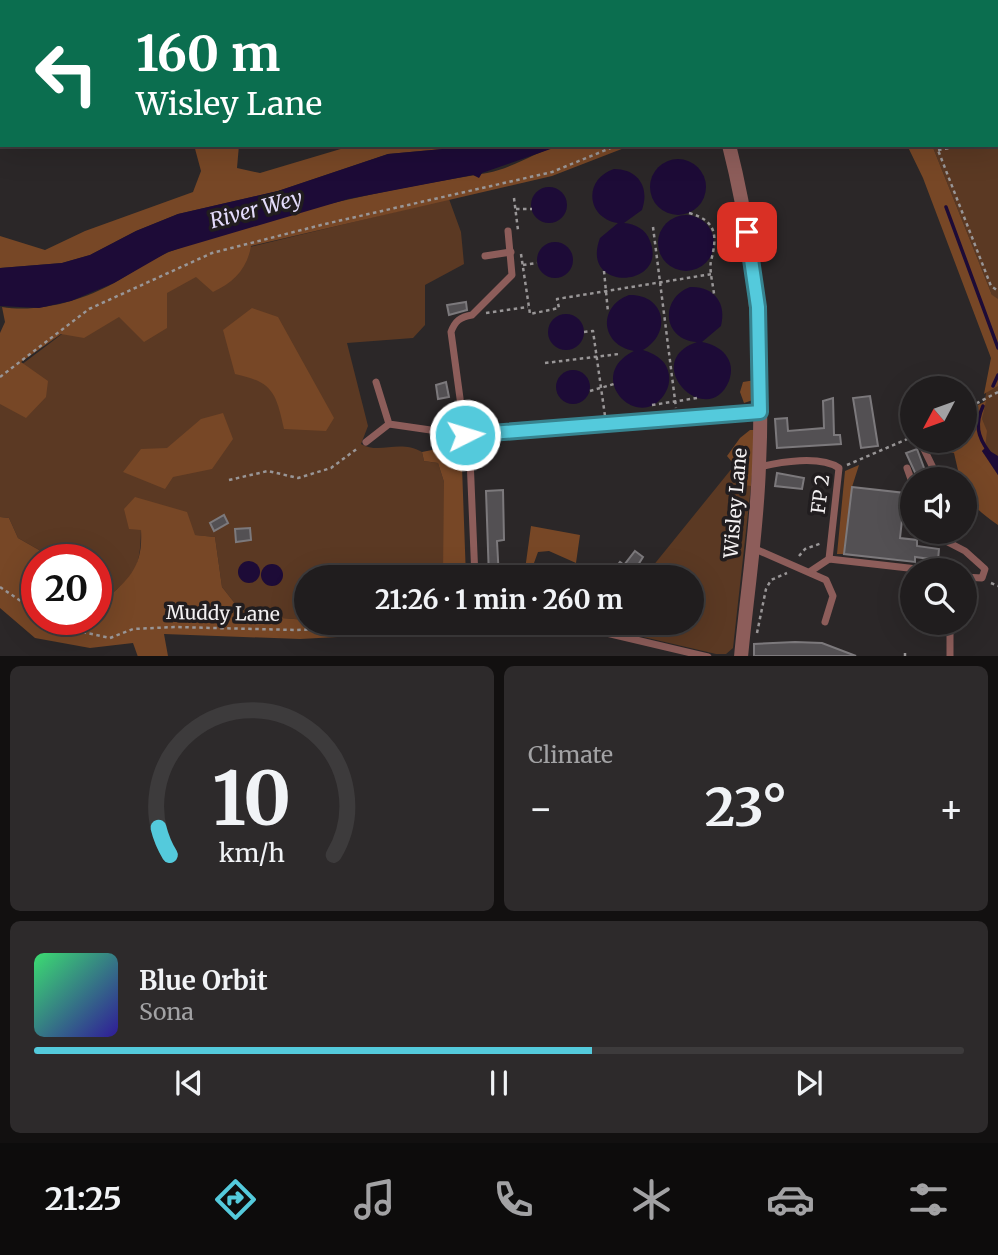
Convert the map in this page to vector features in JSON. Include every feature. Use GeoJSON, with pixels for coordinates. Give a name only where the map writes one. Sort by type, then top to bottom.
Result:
{"type":"FeatureCollection","features":[{"type":"Feature","properties":{"kind":"street","name":"Wisley Lane"},"geometry":{"type":"LineString","coordinates":[[729,147],[756,282],[760,412],[760,467],[740,656]]}},
{"type":"Feature","properties":{"kind":"lane"},"geometry":{"type":"LineString","coordinates":[[474,565],[467,434],[451,332],[454,323],[463,316],[472,315],[512,275],[508,231]]}},
{"type":"Feature","properties":{"kind":"lane"},"geometry":{"type":"LineString","coordinates":[[485,256],[511,252]]}},
{"type":"Feature","properties":{"kind":"lane"},"geometry":{"type":"LineString","coordinates":[[376,382],[390,424]]}},
{"type":"Feature","properties":{"kind":"lane"},"geometry":{"type":"LineString","coordinates":[[366,442],[390,424],[467,434],[760,412]]}},
{"type":"Feature","properties":{"kind":"lane"},"geometry":{"type":"LineString","coordinates":[[760,467],[778,463],[818,463],[839,468]]}},
{"type":"Feature","properties":{"kind":"lane","name":"FP 2"},"geometry":{"type":"LineString","coordinates":[[831,539],[839,468]]}},
{"type":"Feature","properties":{"kind":"lane"},"geometry":{"type":"LineString","coordinates":[[829,559],[831,539]]}},
{"type":"Feature","properties":{"kind":"lane"},"geometry":{"type":"LineString","coordinates":[[954,544],[973,558]]}},
{"type":"Feature","properties":{"kind":"lane"},"geometry":{"type":"LineString","coordinates":[[751,547],[811,571],[826,580],[831,587],[831,605],[825,622]]}},
{"type":"Feature","properties":{"kind":"lane"},"geometry":{"type":"LineString","coordinates":[[811,571],[829,559],[900,567]]}},
{"type":"Feature","properties":{"kind":"lane"},"geometry":{"type":"LineString","coordinates":[[977,562],[985,569],[982,578],[977,578]]}},
{"type":"Feature","properties":{"kind":"lane"},"geometry":{"type":"LineString","coordinates":[[616,635],[708,656]]}},
{"type":"Feature","properties":{"kind":"lane"},"geometry":{"type":"LineString","coordinates":[[950,635],[950,656]]}},
{"type":"Feature","properties":{"kind":"path"},"geometry":{"type":"LineString","coordinates":[[0,377],[89,309],[212,253],[324,223],[552,172],[613,147]]}},
{"type":"Feature","properties":{"kind":"path"},"geometry":{"type":"LineString","coordinates":[[937,147],[991,286],[998,291]]}},
{"type":"Feature","properties":{"kind":"path"},"geometry":{"type":"LineString","coordinates":[[938,150],[957,147]]}},
{"type":"Feature","properties":{"kind":"path"},"geometry":{"type":"LineString","coordinates":[[514,198],[519,237]]}},
{"type":"Feature","properties":{"kind":"path"},"geometry":{"type":"LineString","coordinates":[[516,209],[532,209]]}},
{"type":"Feature","properties":{"kind":"path"},"geometry":{"type":"LineString","coordinates":[[690,213],[709,225],[715,236],[712,274],[714,294]]}},
{"type":"Feature","properties":{"kind":"path"},"geometry":{"type":"LineString","coordinates":[[653,227],[676,417]]}},
{"type":"Feature","properties":{"kind":"path"},"geometry":{"type":"LineString","coordinates":[[521,251],[530,314],[559,308],[557,299],[712,274]]}},
{"type":"Feature","properties":{"kind":"path"},"geometry":{"type":"LineString","coordinates":[[523,265],[537,263]]}},
{"type":"Feature","properties":{"kind":"path"},"geometry":{"type":"LineString","coordinates":[[604,271],[608,312]]}},
{"type":"Feature","properties":{"kind":"path"},"geometry":{"type":"LineString","coordinates":[[472,315],[528,307]]}},
{"type":"Feature","properties":{"kind":"path"},"geometry":{"type":"LineString","coordinates":[[584,332],[593,331],[606,422]]}},
{"type":"Feature","properties":{"kind":"path"},"geometry":{"type":"LineString","coordinates":[[545,363],[619,354]]}},
{"type":"Feature","properties":{"kind":"path"},"geometry":{"type":"LineString","coordinates":[[590,391],[614,384]]}},
{"type":"Feature","properties":{"kind":"path"},"geometry":{"type":"LineString","coordinates":[[977,404],[998,392]]}},
{"type":"Feature","properties":{"kind":"path"},"geometry":{"type":"LineString","coordinates":[[652,405],[676,404],[697,398]]}},
{"type":"Feature","properties":{"kind":"path"},"geometry":{"type":"LineString","coordinates":[[229,480],[268,471],[298,478],[331,467],[366,442]]}},
{"type":"Feature","properties":{"kind":"path","name":"FP 2"},"geometry":{"type":"LineString","coordinates":[[839,468],[900,442]]}},
{"type":"Feature","properties":{"kind":"path","name":"FP 2"},"geometry":{"type":"LineString","coordinates":[[742,637],[759,632],[766,589],[771,580],[787,574],[805,549],[831,539]]}},
{"type":"Feature","properties":{"kind":"path"},"geometry":{"type":"LineString","coordinates":[[0,587],[21,601]]}},
{"type":"Feature","properties":{"kind":"path","name":"Muddy Lane"},"geometry":{"type":"LineString","coordinates":[[96,635],[110,638],[133,629],[174,627],[294,630]]}},
{"type":"Feature","properties":{"kind":"shaded area"},"geometry":{"type":"Polygon","coordinates":[[[195,147],[239,147],[237,168],[260,173],[347,147],[465,147],[388,154],[278,191],[178,214],[136,231],[90,255],[62,263],[0,268],[0,236],[45,250],[85,231],[193,192],[201,171],[195,147]]]}},
{"type":"Feature","properties":{"kind":"shaded area"},"geometry":{"type":"Polygon","coordinates":[[[556,147],[627,147],[552,176],[251,246],[243,268],[233,279],[213,292],[196,277],[167,293],[167,328],[144,342],[119,317],[84,338],[61,334],[21,362],[48,381],[46,397],[26,418],[0,404],[0,333],[5,322],[2,307],[45,307],[74,300],[114,283],[162,255],[208,238],[326,205],[497,171],[556,147]]]}},
{"type":"Feature","properties":{"kind":"shaded area"},"geometry":{"type":"Polygon","coordinates":[[[908,147],[933,147],[992,295],[998,299],[998,386],[984,394],[991,358],[923,178],[908,147]]]}},
{"type":"Feature","properties":{"kind":"shaded area"},"geometry":{"type":"Polygon","coordinates":[[[933,147],[998,147],[998,475],[986,458],[981,444],[991,355],[975,314],[992,295],[933,147]]]}},
{"type":"Feature","properties":{"kind":"shaded area"},"geometry":{"type":"Polygon","coordinates":[[[449,199],[461,232],[464,264],[425,285],[425,325],[413,338],[347,343],[368,426],[361,444],[375,448],[413,448],[422,452],[424,461],[438,463],[444,482],[444,565],[294,565],[294,619],[244,615],[222,587],[215,537],[141,530],[139,555],[134,571],[112,593],[112,544],[28,544],[18,538],[9,518],[0,517],[0,381],[91,312],[213,256],[449,199]]]}},
{"type":"Feature","properties":{"kind":"shaded area"},"geometry":{"type":"Polygon","coordinates":[[[252,308],[278,317],[334,418],[326,431],[284,429],[271,391],[258,381],[235,374],[223,330],[252,308]]]}},
{"type":"Feature","properties":{"kind":"shaded area"},"geometry":{"type":"Polygon","coordinates":[[[755,380],[756,399],[744,403],[740,392],[743,382],[755,380]]]}},
{"type":"Feature","properties":{"kind":"shaded area"},"geometry":{"type":"Polygon","coordinates":[[[986,401],[982,419],[987,431],[985,448],[982,451],[998,475],[998,525],[977,508],[977,467],[957,467],[954,453],[977,453],[977,406],[986,401]]]}},
{"type":"Feature","properties":{"kind":"shaded area"},"geometry":{"type":"Polygon","coordinates":[[[223,413],[233,439],[212,469],[173,477],[165,489],[123,472],[141,449],[167,448],[201,419],[223,413]]]}},
{"type":"Feature","properties":{"kind":"shaded area"},"geometry":{"type":"Polygon","coordinates":[[[750,430],[756,430],[751,486],[743,485],[741,473],[727,456],[740,438],[750,430]]]}},
{"type":"Feature","properties":{"kind":"shaded area"},"geometry":{"type":"Polygon","coordinates":[[[432,450],[452,453],[462,467],[466,565],[443,565],[444,482],[438,463],[424,461],[422,452],[432,450]]]}},
{"type":"Feature","properties":{"kind":"shaded area"},"geometry":{"type":"Polygon","coordinates":[[[859,465],[852,487],[844,554],[837,554],[845,471],[859,465]]]}},
{"type":"Feature","properties":{"kind":"shaded area"},"geometry":{"type":"Polygon","coordinates":[[[733,467],[751,486],[733,648],[726,654],[716,654],[635,635],[704,635],[704,565],[654,565],[733,467]]]}},
{"type":"Feature","properties":{"kind":"shaded area"},"geometry":{"type":"Polygon","coordinates":[[[135,497],[187,512],[195,535],[215,537],[222,587],[244,615],[294,619],[294,635],[374,635],[300,639],[164,634],[168,656],[138,656],[133,643],[90,648],[35,638],[32,635],[112,635],[112,594],[133,571],[140,553],[141,530],[129,529],[124,509],[135,497]]]}},
{"type":"Feature","properties":{"kind":"shaded area"},"geometry":{"type":"Polygon","coordinates":[[[0,517],[9,518],[18,538],[28,544],[21,544],[21,626],[0,608],[0,517]]]}},
{"type":"Feature","properties":{"kind":"shaded area"},"geometry":{"type":"Polygon","coordinates":[[[531,526],[580,535],[576,563],[549,551],[538,552],[534,565],[526,565],[531,526]]]}},
{"type":"Feature","properties":{"kind":"water","name":"River Wey"},"geometry":{"type":"Polygon","coordinates":[[[465,147],[556,147],[482,173],[479,178],[473,175],[348,199],[168,252],[114,283],[71,301],[39,308],[0,306],[0,268],[62,263],[90,255],[136,231],[178,214],[278,191],[388,154],[465,147]]]}},
{"type":"Feature","properties":{"kind":"water"},"geometry":{"type":"Polygon","coordinates":[[[678,159],[689,161],[698,167],[704,176],[704,198],[698,207],[689,213],[678,215],[667,213],[658,207],[652,198],[650,187],[652,176],[658,167],[667,161],[678,159]]]}},
{"type":"Feature","properties":{"kind":"water"},"geometry":{"type":"Polygon","coordinates":[[[614,169],[630,172],[643,187],[642,210],[624,223],[636,226],[646,233],[652,257],[647,268],[637,275],[624,278],[612,276],[602,268],[597,256],[600,238],[618,223],[607,220],[594,206],[593,189],[604,174],[614,169]]]}},
{"type":"Feature","properties":{"kind":"water"},"geometry":{"type":"Polygon","coordinates":[[[549,187],[561,193],[567,205],[561,217],[549,223],[537,217],[531,205],[537,193],[549,187]]]}},
{"type":"Feature","properties":{"kind":"water"},"geometry":{"type":"Polygon","coordinates":[[[686,215],[701,220],[709,228],[714,243],[709,258],[701,266],[686,271],[671,266],[663,258],[658,243],[663,228],[671,220],[686,215]]]}},
{"type":"Feature","properties":{"kind":"water"},"geometry":{"type":"Polygon","coordinates":[[[555,242],[568,247],[573,260],[568,273],[555,278],[542,273],[537,260],[542,247],[555,242]]]}},
{"type":"Feature","properties":{"kind":"water"},"geometry":{"type":"Polygon","coordinates":[[[690,287],[706,289],[720,303],[721,326],[702,342],[721,350],[731,366],[729,381],[719,395],[707,399],[694,396],[683,388],[676,377],[674,364],[681,352],[697,342],[686,340],[677,334],[669,318],[673,300],[690,287]]]}},
{"type":"Feature","properties":{"kind":"water"},"geometry":{"type":"Polygon","coordinates":[[[629,295],[641,296],[657,307],[661,316],[659,334],[643,350],[663,362],[669,375],[664,395],[653,405],[641,408],[620,397],[614,386],[614,374],[620,362],[634,351],[615,341],[609,334],[607,325],[612,308],[629,295]]]}},
{"type":"Feature","properties":{"kind":"water"},"geometry":{"type":"Polygon","coordinates":[[[566,314],[579,319],[584,332],[579,345],[566,350],[553,345],[548,332],[553,319],[566,314]]]}},
{"type":"Feature","properties":{"kind":"water"},"geometry":{"type":"Polygon","coordinates":[[[573,370],[585,375],[590,387],[585,399],[573,404],[561,399],[556,387],[561,375],[573,370]]]}},
{"type":"Feature","properties":{"kind":"water"},"geometry":{"type":"Polygon","coordinates":[[[985,448],[998,456],[998,475],[982,451],[985,448]]]}},
{"type":"Feature","properties":{"kind":"water"},"geometry":{"type":"Polygon","coordinates":[[[249,561],[257,564],[260,572],[257,580],[249,583],[241,580],[238,572],[241,564],[249,561]]]}},
{"type":"Feature","properties":{"kind":"water"},"geometry":{"type":"Polygon","coordinates":[[[272,564],[280,567],[283,575],[280,583],[272,586],[264,583],[261,575],[264,567],[272,564]]]}},
{"type":"Feature","properties":{"kind":"building"},"geometry":{"type":"Polygon","coordinates":[[[466,302],[467,310],[449,315],[447,305],[466,302]]]}},
{"type":"Feature","properties":{"kind":"building"},"geometry":{"type":"Polygon","coordinates":[[[446,382],[449,397],[438,399],[436,385],[446,382]]]}},
{"type":"Feature","properties":{"kind":"building"},"geometry":{"type":"Polygon","coordinates":[[[870,396],[878,446],[861,448],[853,398],[870,396]]]}},
{"type":"Feature","properties":{"kind":"building"},"geometry":{"type":"Polygon","coordinates":[[[833,398],[834,435],[840,435],[841,444],[777,448],[775,419],[787,418],[788,431],[824,428],[823,401],[833,398]]]}},
{"type":"Feature","properties":{"kind":"building"},"geometry":{"type":"Polygon","coordinates":[[[906,453],[918,453],[924,467],[912,467],[906,453]]]}},
{"type":"Feature","properties":{"kind":"building"},"geometry":{"type":"Polygon","coordinates":[[[777,473],[804,478],[802,489],[775,486],[777,473]]]}},
{"type":"Feature","properties":{"kind":"building"},"geometry":{"type":"Polygon","coordinates":[[[852,487],[900,492],[900,544],[917,544],[939,549],[938,558],[915,557],[900,558],[900,560],[844,554],[852,487]]]}},
{"type":"Feature","properties":{"kind":"building"},"geometry":{"type":"Polygon","coordinates":[[[503,490],[504,540],[497,541],[498,565],[489,565],[486,491],[503,490]]]}},
{"type":"Feature","properties":{"kind":"building"},"geometry":{"type":"Polygon","coordinates":[[[224,515],[228,523],[214,531],[210,523],[224,515]]]}},
{"type":"Feature","properties":{"kind":"building"},"geometry":{"type":"Polygon","coordinates":[[[250,528],[251,540],[236,542],[235,529],[250,528]]]}},
{"type":"Feature","properties":{"kind":"building"},"geometry":{"type":"Polygon","coordinates":[[[635,551],[643,557],[638,565],[624,565],[635,551]]]}},
{"type":"Feature","properties":{"kind":"building"},"geometry":{"type":"Polygon","coordinates":[[[822,643],[856,656],[754,656],[754,644],[822,643]]]}},
{"type":"Feature","properties":{"kind":"waterway"},"geometry":{"type":"LineString","coordinates":[[946,207],[998,348]]}},
{"type":"Feature","properties":{"kind":"waterway"},"geometry":{"type":"LineString","coordinates":[[993,386],[998,375]]}},
{"type":"Feature","properties":{"kind":"waterway"},"geometry":{"type":"LineString","coordinates":[[983,406],[978,430],[989,452]]}},
{"type":"Feature","properties":{"kind":"route"},"geometry":{"type":"LineString","coordinates":[[465,435],[760,412],[758,307],[747,232]]}}]}
